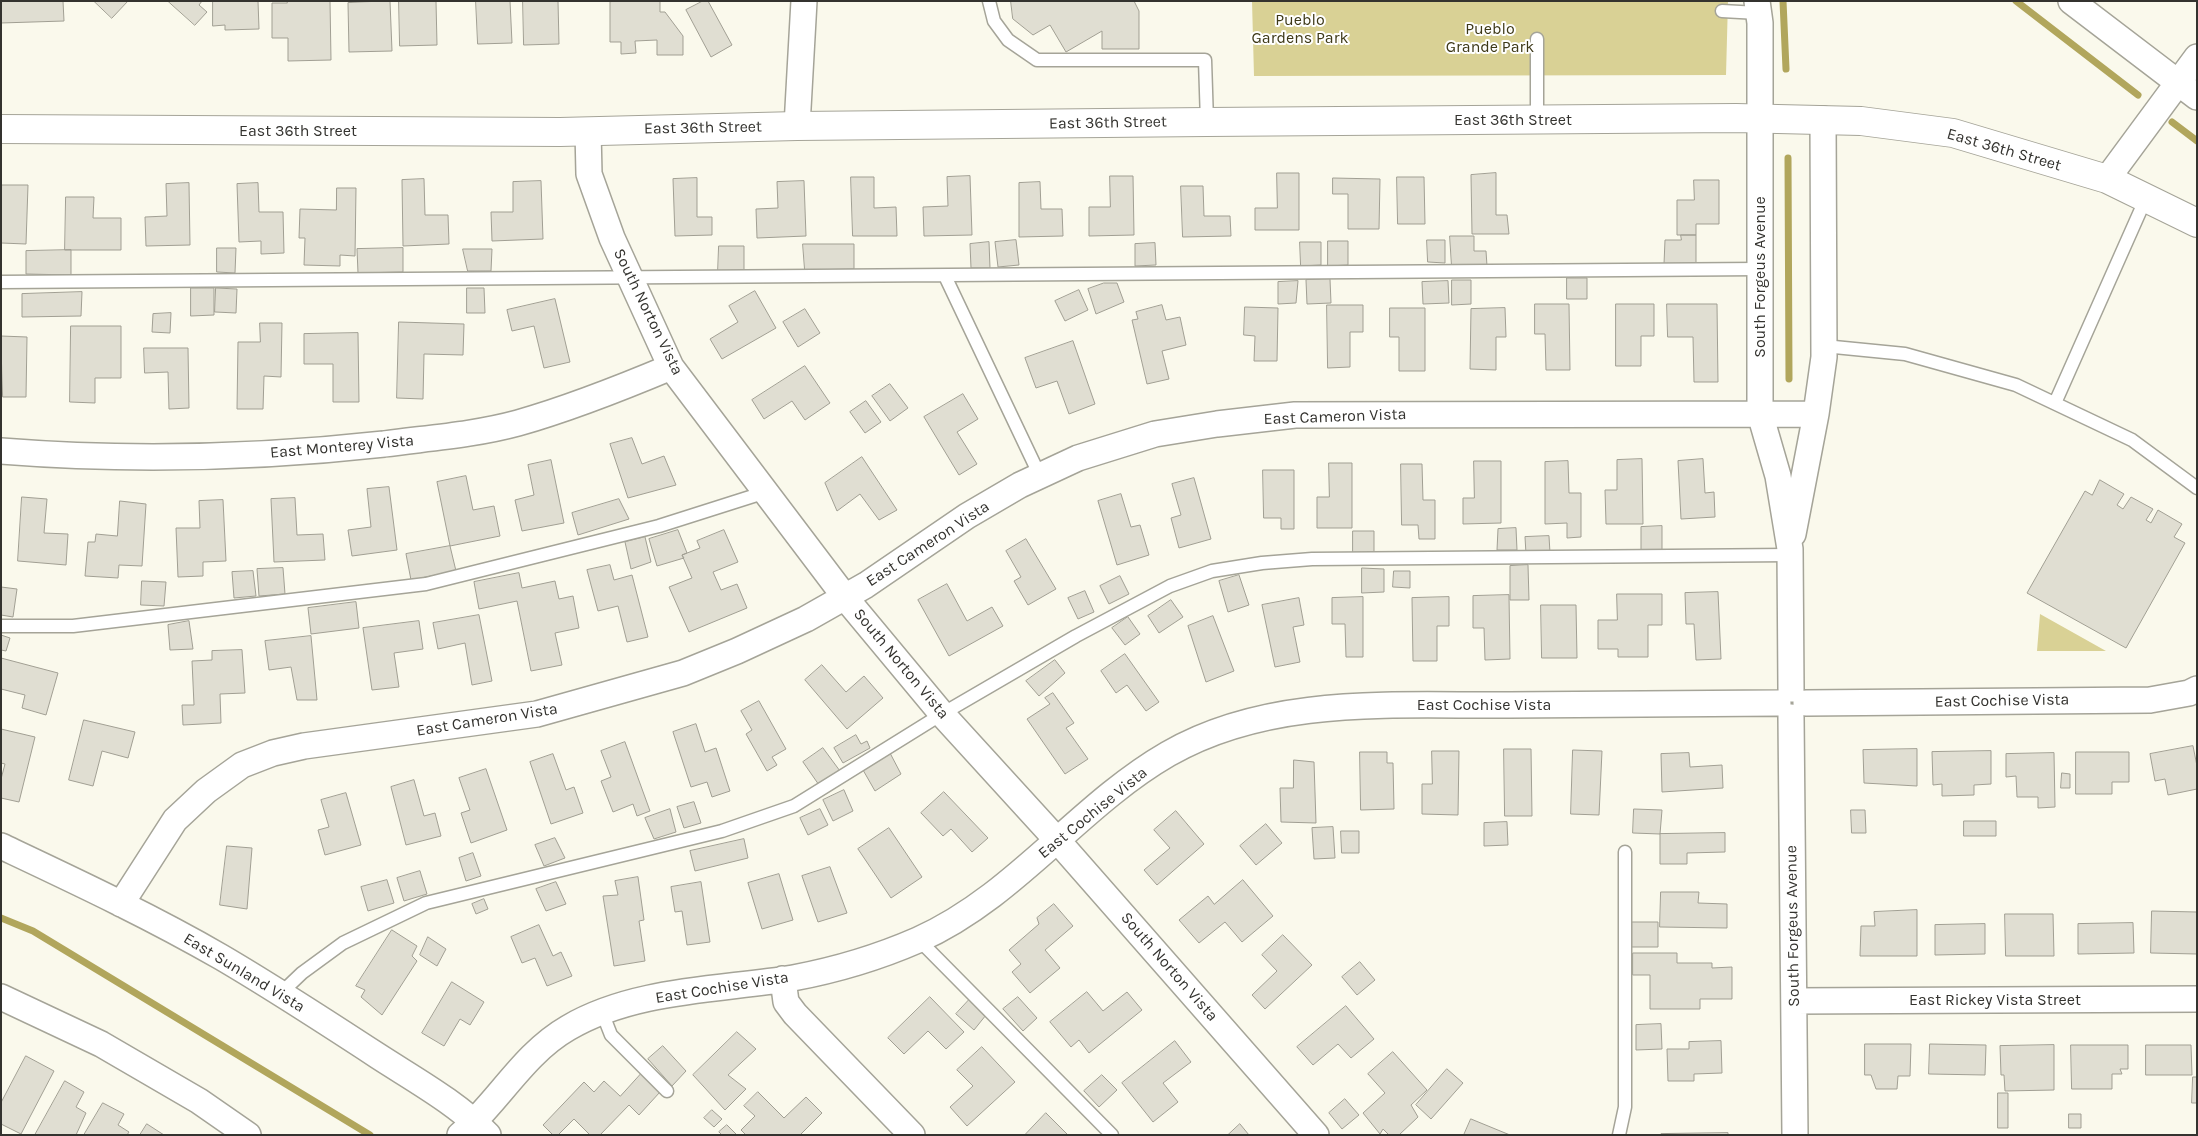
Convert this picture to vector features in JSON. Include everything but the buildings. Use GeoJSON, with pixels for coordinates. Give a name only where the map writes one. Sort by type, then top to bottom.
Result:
{"type":"FeatureCollection","features":[{"type":"Feature","properties":{"kind":"main road","name":"East 36th Street"},"geometry":{"type":"LineString","coordinates":[[1,129],[588,131],[797,126],[1207,122],[1823,119],[1861,121],[1953,133],[2106,179],[2197,223]]}},
{"type":"Feature","properties":{"kind":"street"},"geometry":{"type":"LineString","coordinates":[[797,126],[804,1]]}},
{"type":"Feature","properties":{"kind":"street"},"geometry":{"type":"LineString","coordinates":[[2071,1],[2188,90]]}},
{"type":"Feature","properties":{"kind":"street","name":"South Forgeus Avenue"},"geometry":{"type":"LineString","coordinates":[[1758,7],[1760,414],[1778,476],[1790,552],[1795,1135]]}},
{"type":"Feature","properties":{"kind":"street"},"geometry":{"type":"LineString","coordinates":[[2106,179],[2188,90],[2197,57]]}},
{"type":"Feature","properties":{"kind":"street","name":"South Forgeus Avenue"},"geometry":{"type":"LineString","coordinates":[[1790,552],[1816,414],[1824,346],[1823,119]]}},
{"type":"Feature","properties":{"kind":"street","name":"South Norton Vista"},"geometry":{"type":"LineString","coordinates":[[588,131],[589,174],[612,238],[671,367],[845,596],[942,714],[1057,840],[1316,1135]]}},
{"type":"Feature","properties":{"kind":"street","name":"East Monterey Vista"},"geometry":{"type":"LineString","coordinates":[[1,451],[100,456],[250,454],[353,447],[464,434],[517,423],[590,401],[671,367]]}},
{"type":"Feature","properties":{"kind":"street","name":"East Cameron Vista"},"geometry":{"type":"LineString","coordinates":[[120,904],[175,820],[206,790],[242,765],[273,753],[304,746],[537,714],[683,673],[737,651],[806,619],[866,585],[967,516],[1020,485],[1078,458],[1155,434],[1218,424],[1295,416],[1816,414]]}},
{"type":"Feature","properties":{"kind":"street","name":"East Cochise Vista"},"geometry":{"type":"LineString","coordinates":[[476,1129],[514,1074],[535,1053],[565,1029],[618,1006],[700,990],[783,979],[851,965],[919,940],[951,923],[996,893],[1133,777],[1169,753],[1204,737],[1245,722],[1319,709],[1388,706],[2150,700],[2189,693],[2197,689]]}},
{"type":"Feature","properties":{"kind":"street","name":"East Sunland Vista"},"geometry":{"type":"LineString","coordinates":[[1,846],[120,904],[220,956],[338,1029],[476,1129]]}},
{"type":"Feature","properties":{"kind":"street"},"geometry":{"type":"LineString","coordinates":[[783,979],[786,1002],[795,1014],[912,1135]]}},
{"type":"Feature","properties":{"kind":"street"},"geometry":{"type":"LineString","coordinates":[[1,996],[101,1044],[199,1101],[248,1135]]}},
{"type":"Feature","properties":{"kind":"street","name":"East Rickey Vista Street"},"geometry":{"type":"LineString","coordinates":[[1794,1001],[2197,999]]}},
{"type":"Feature","properties":{"kind":"lane"},"geometry":{"type":"LineString","coordinates":[[989,1],[994,21],[1008,40],[1037,60],[1205,60],[1207,122]]}},
{"type":"Feature","properties":{"kind":"lane"},"geometry":{"type":"LineString","coordinates":[[1722,11],[1758,7]]}},
{"type":"Feature","properties":{"kind":"lane"},"geometry":{"type":"LineString","coordinates":[[1537,39],[1537,120]]}},
{"type":"Feature","properties":{"kind":"lane"},"geometry":{"type":"LineString","coordinates":[[2054,403],[2146,198]]}},
{"type":"Feature","properties":{"kind":"lane"},"geometry":{"type":"LineString","coordinates":[[1,282],[1760,269]]}},
{"type":"Feature","properties":{"kind":"lane"},"geometry":{"type":"LineString","coordinates":[[946,276],[1040,476]]}},
{"type":"Feature","properties":{"kind":"lane"},"geometry":{"type":"LineString","coordinates":[[1824,346],[1905,354],[2016,385],[2132,440],[2197,488]]}},
{"type":"Feature","properties":{"kind":"lane"},"geometry":{"type":"LineString","coordinates":[[1,626],[73,626],[426,584],[659,526],[766,492]]}},
{"type":"Feature","properties":{"kind":"lane"},"geometry":{"type":"LineString","coordinates":[[280,994],[302,973],[343,943],[426,903],[722,831],[794,806],[942,714],[1076,636],[1170,586],[1212,571],[1262,563],[1312,559],[1790,552]]}},
{"type":"Feature","properties":{"kind":"lane"},"geometry":{"type":"LineString","coordinates":[[1619,1135],[1625,1107],[1626,852]]}},
{"type":"Feature","properties":{"kind":"lane"},"geometry":{"type":"LineString","coordinates":[[919,940],[1112,1135]]}},
{"type":"Feature","properties":{"kind":"lane"},"geometry":{"type":"LineString","coordinates":[[602,1012],[610,1035],[667,1091]]}},
{"type":"Feature","properties":{"kind":"green space","name":"Pueblo Grande Park"},"geometry":{"type":"Polygon","coordinates":[[[1252,1],[1728,1],[1726,75],[1254,76],[1252,1]]]}},
{"type":"Feature","properties":{"kind":"green space"},"geometry":{"type":"Polygon","coordinates":[[[2040,614],[2106,651],[2037,651],[2040,614]]]}},
{"type":"Feature","properties":{"kind":"waterway"},"geometry":{"type":"LineString","coordinates":[[1783,1],[1786,69]]}},
{"type":"Feature","properties":{"kind":"waterway"},"geometry":{"type":"LineString","coordinates":[[2016,1],[2138,95]]}},
{"type":"Feature","properties":{"kind":"waterway"},"geometry":{"type":"LineString","coordinates":[[2172,122],[2197,141]]}},
{"type":"Feature","properties":{"kind":"waterway"},"geometry":{"type":"LineString","coordinates":[[1788,158],[1789,379]]}},
{"type":"Feature","properties":{"kind":"waterway"},"geometry":{"type":"LineString","coordinates":[[1,918],[33,931],[370,1135]]}},
{"type":"Feature","properties":{"kind":"park label","name":"Pueblo Gardens Park"},"geometry":{"type":"Point","coordinates":[1300,29]}}]}
